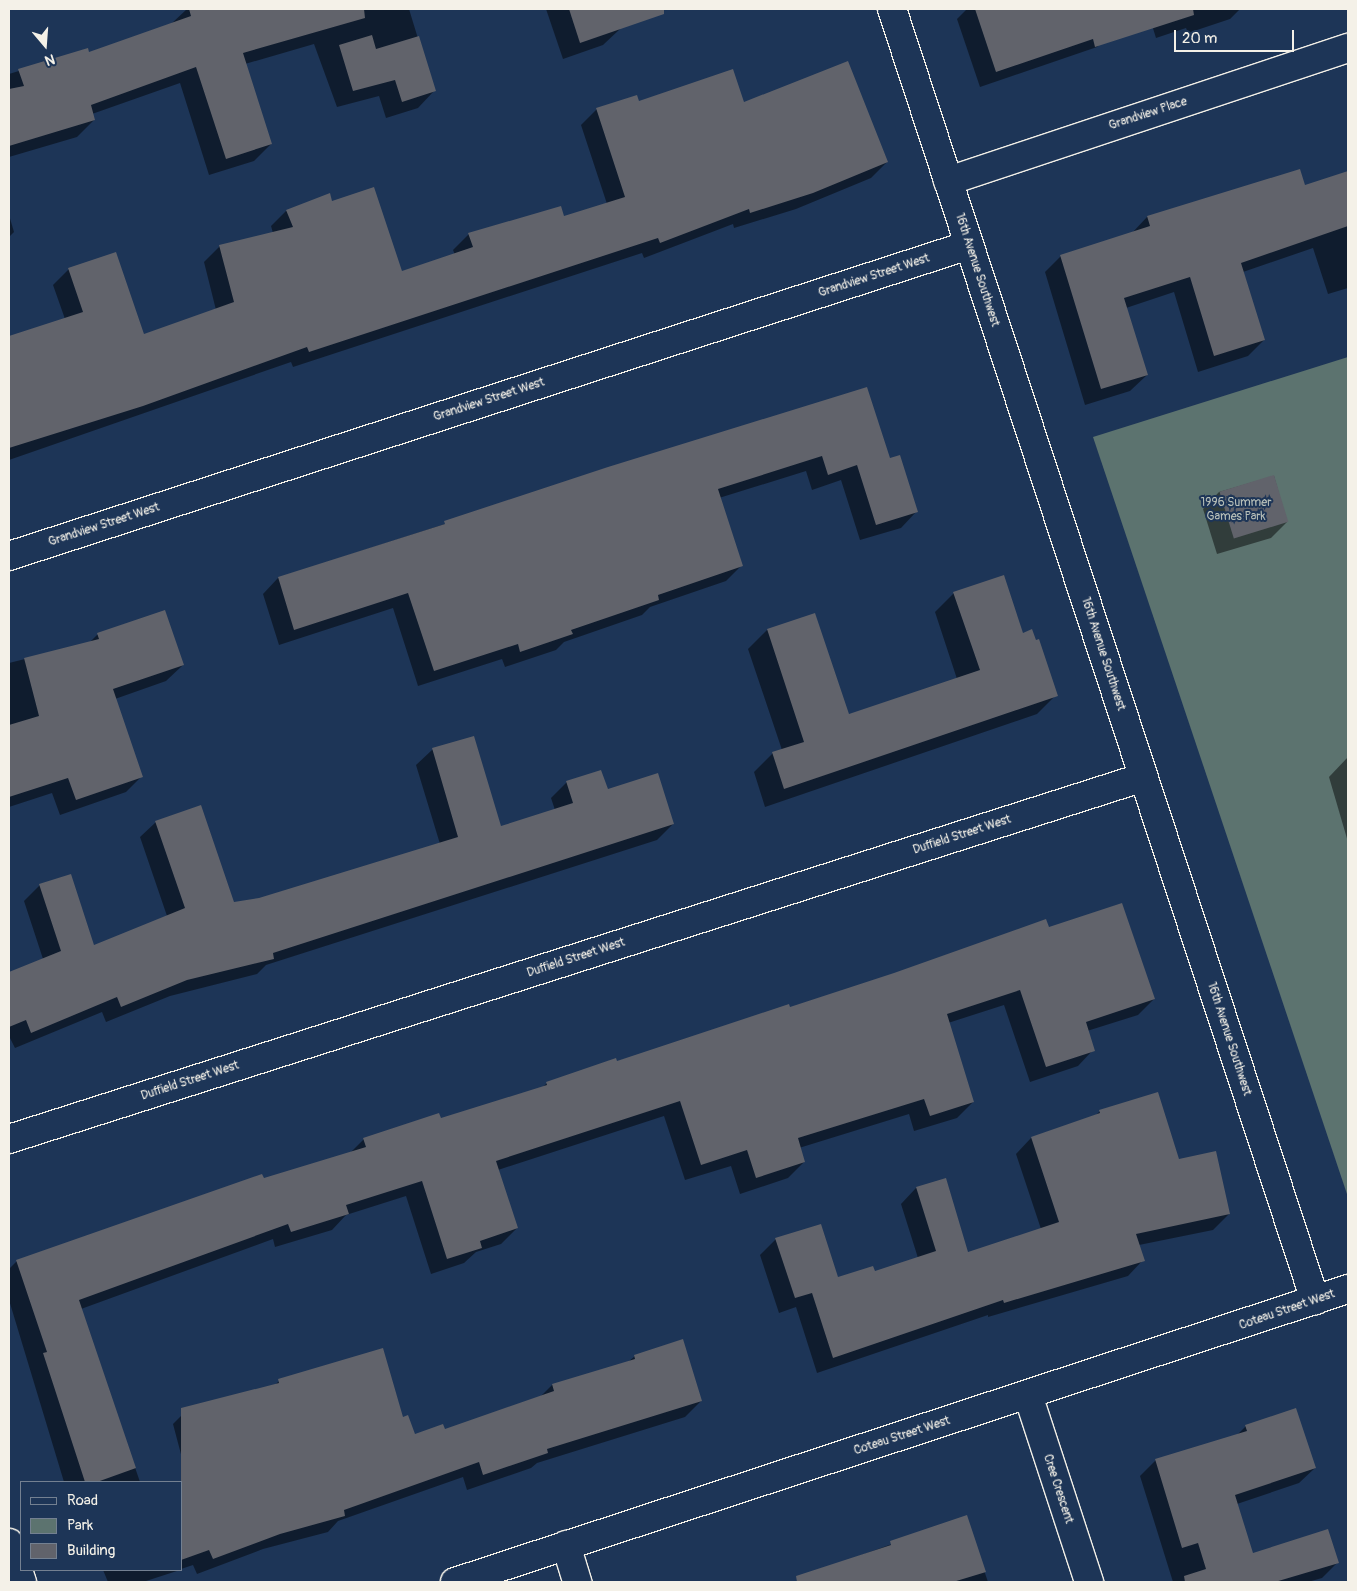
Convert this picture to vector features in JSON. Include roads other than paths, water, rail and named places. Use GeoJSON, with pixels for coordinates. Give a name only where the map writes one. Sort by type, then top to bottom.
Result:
{"type":"FeatureCollection","features":[{"type":"Feature","properties":{"kind":"street","name":"16th Avenue Southwest"},"geometry":{"type":"LineString","coordinates":[[892,9],[1314,1300]]}},
{"type":"Feature","properties":{"kind":"street","name":"Grandview Place"},"geometry":{"type":"LineString","coordinates":[[948,181],[1348,48]]}},
{"type":"Feature","properties":{"kind":"street","name":"Grandview Street West"},"geometry":{"type":"LineString","coordinates":[[9,556],[969,245]]}},
{"type":"Feature","properties":{"kind":"street","name":"Duffield Street West"},"geometry":{"type":"LineString","coordinates":[[9,1139],[1144,777]]}},
{"type":"Feature","properties":{"kind":"street","name":"Coteau Street West"},"geometry":{"type":"LineString","coordinates":[[455,1582],[1348,1289]]}},
{"type":"Feature","properties":{"kind":"street","name":"Cree Crescent"},"geometry":{"type":"LineString","coordinates":[[1028,1395],[1089,1582]]}},
{"type":"Feature","properties":{"kind":"street"},"geometry":{"type":"LineString","coordinates":[[9,1543],[22,1582]]}},
{"type":"Feature","properties":{"kind":"street"},"geometry":{"type":"LineString","coordinates":[[566,1545],[577,1582]]}},
{"type":"Feature","properties":{"kind":"park label","name":"1996 Summer Games Park"},"geometry":{"type":"Point","coordinates":[1236,510]}}]}
